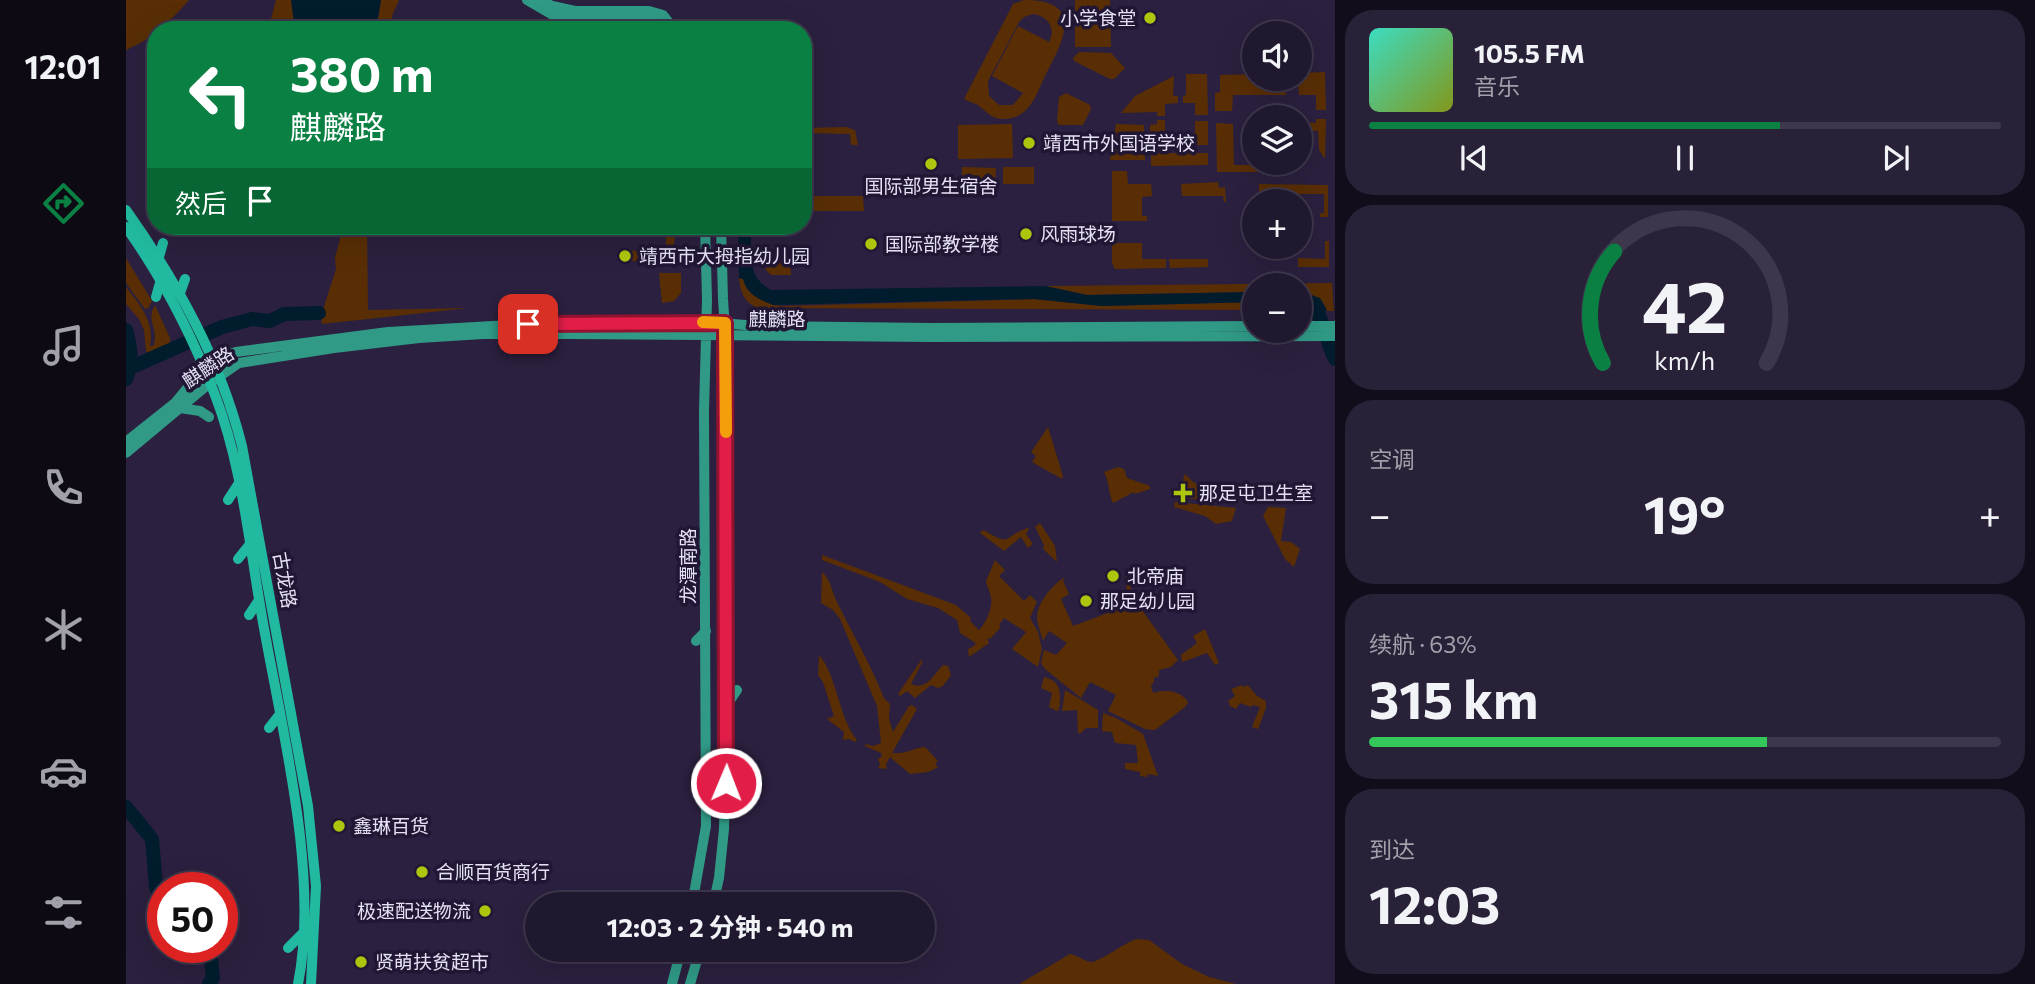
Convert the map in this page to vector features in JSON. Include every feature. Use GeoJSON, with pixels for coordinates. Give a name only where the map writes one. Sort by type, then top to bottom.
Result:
{"type":"FeatureCollection","features":[{"type":"Feature","properties":{"kind":"main road"},"geometry":{"type":"LineString","coordinates":[[527,0],[551,14],[562,17],[639,18],[656,21]]}},
{"type":"Feature","properties":{"kind":"main road"},"geometry":{"type":"LineString","coordinates":[[540,0],[552,6],[575,11],[631,9],[660,21]]}},
{"type":"Feature","properties":{"kind":"main road","name":"古龙路"},"geometry":{"type":"LineString","coordinates":[[126,210],[180,293],[197,352],[226,429],[239,484],[292,788],[302,875],[303,933],[298,984]]}},
{"type":"Feature","properties":{"kind":"main road","name":"古龙路"},"geometry":{"type":"LineString","coordinates":[[128,234],[161,279],[193,331],[204,340],[214,360],[237,426],[300,760],[313,858],[316,897],[311,984]]}},
{"type":"Feature","properties":{"kind":"main road","name":"龙潭南路"},"geometry":{"type":"LineString","coordinates":[[694,892],[706,826],[705,235]]}},
{"type":"Feature","properties":{"kind":"main road","name":"龙潭南路"},"geometry":{"type":"LineString","coordinates":[[716,892],[724,829],[726,706],[726,335],[722,235]]}},
{"type":"Feature","properties":{"kind":"main road"},"geometry":{"type":"LineString","coordinates":[[159,257],[163,243]]}},
{"type":"Feature","properties":{"kind":"main road"},"geometry":{"type":"LineString","coordinates":[[156,297],[161,279]]}},
{"type":"Feature","properties":{"kind":"main road"},"geometry":{"type":"LineString","coordinates":[[180,293],[185,279]]}},
{"type":"Feature","properties":{"kind":"main road","name":"麒麟路"},"geometry":{"type":"LineString","coordinates":[[126,442],[175,403],[214,360],[241,351],[423,329],[528,324],[661,325],[707,322],[758,326],[932,328],[1242,326]]}},
{"type":"Feature","properties":{"kind":"main road","name":"麒麟路"},"geometry":{"type":"LineString","coordinates":[[1312,328],[1335,326]]}},
{"type":"Feature","properties":{"kind":"main road","name":"麒麟路"},"geometry":{"type":"LineString","coordinates":[[126,453],[210,383],[246,361],[419,338],[484,334],[726,335],[1242,330]]}},
{"type":"Feature","properties":{"kind":"main road","name":"麒麟路"},"geometry":{"type":"LineString","coordinates":[[1312,331],[1335,336]]}},
{"type":"Feature","properties":{"kind":"main road"},"geometry":{"type":"LineString","coordinates":[[180,408],[200,411],[208,417]]}},
{"type":"Feature","properties":{"kind":"main road"},"geometry":{"type":"LineString","coordinates":[[251,490],[260,481]]}},
{"type":"Feature","properties":{"kind":"main road"},"geometry":{"type":"LineString","coordinates":[[228,500],[239,484]]}},
{"type":"Feature","properties":{"kind":"main road"},"geometry":{"type":"LineString","coordinates":[[238,559],[250,544]]}},
{"type":"Feature","properties":{"kind":"main road"},"geometry":{"type":"LineString","coordinates":[[273,608],[282,599]]}},
{"type":"Feature","properties":{"kind":"main road"},"geometry":{"type":"LineString","coordinates":[[249,615],[259,600]]}},
{"type":"Feature","properties":{"kind":"main road"},"geometry":{"type":"LineString","coordinates":[[696,641],[706,631]]}},
{"type":"Feature","properties":{"kind":"main road"},"geometry":{"type":"LineString","coordinates":[[726,706],[737,690]]}},
{"type":"Feature","properties":{"kind":"main road"},"geometry":{"type":"LineString","coordinates":[[270,728],[280,714]]}},
{"type":"Feature","properties":{"kind":"main road"},"geometry":{"type":"LineString","coordinates":[[281,795],[292,788]]}},
{"type":"Feature","properties":{"kind":"main road"},"geometry":{"type":"LineString","coordinates":[[288,948],[303,933]]}},
{"type":"Feature","properties":{"kind":"main road"},"geometry":{"type":"LineString","coordinates":[[672,984],[678,962]]}},
{"type":"Feature","properties":{"kind":"main road"},"geometry":{"type":"LineString","coordinates":[[690,984],[696,962]]}},
{"type":"Feature","properties":{"kind":"shaded area"},"geometry":{"type":"Polygon","coordinates":[[[126,0],[189,0],[169,21],[147,21],[147,39],[126,50],[126,0]]]}},
{"type":"Feature","properties":{"kind":"shaded area"},"geometry":{"type":"Polygon","coordinates":[[[276,0],[291,0],[294,21],[271,21],[276,0]]]}},
{"type":"Feature","properties":{"kind":"shaded area"},"geometry":{"type":"Polygon","coordinates":[[[381,0],[399,0],[391,21],[378,21],[381,0]]]}},
{"type":"Feature","properties":{"kind":"shaded area"},"geometry":{"type":"Polygon","coordinates":[[[1024,0],[1043,2],[1056,7],[1063,14],[1065,24],[1059,48],[1032,103],[1018,116],[1000,119],[964,99],[1013,4],[1024,0]],[[1039,15],[1024,17],[1019,22],[988,81],[989,96],[999,105],[1013,105],[1023,93],[992,76],[1018,26],[1049,42],[1052,32],[1050,24],[1039,15]]]}},
{"type":"Feature","properties":{"kind":"shaded area"},"geometry":{"type":"Polygon","coordinates":[[[1075,0],[1110,0],[1111,47],[1075,47],[1075,0]]]}},
{"type":"Feature","properties":{"kind":"shaded area"},"geometry":{"type":"Polygon","coordinates":[[[1079,52],[1111,53],[1125,68],[1114,79],[1110,79],[1074,61],[1073,58],[1079,52]]]}},
{"type":"Feature","properties":{"kind":"shaded area"},"geometry":{"type":"Polygon","coordinates":[[[1325,72],[1326,110],[1316,110],[1316,95],[1299,95],[1299,91],[1312,91],[1312,73],[1325,72]]]}},
{"type":"Feature","properties":{"kind":"shaded area"},"geometry":{"type":"Polygon","coordinates":[[[1186,74],[1207,74],[1208,115],[1195,115],[1195,103],[1183,103],[1183,96],[1186,95],[1186,74]]]}},
{"type":"Feature","properties":{"kind":"shaded area"},"geometry":{"type":"Polygon","coordinates":[[[1242,74],[1242,91],[1286,91],[1286,95],[1233,95],[1232,111],[1215,111],[1215,93],[1220,92],[1220,75],[1242,74]]]}},
{"type":"Feature","properties":{"kind":"shaded area"},"geometry":{"type":"Polygon","coordinates":[[[1174,76],[1173,96],[1178,96],[1178,103],[1165,104],[1165,116],[1157,116],[1157,112],[1121,113],[1135,96],[1174,76]]]}},
{"type":"Feature","properties":{"kind":"shaded area"},"geometry":{"type":"Polygon","coordinates":[[[1066,93],[1090,105],[1091,109],[1083,125],[1059,125],[1059,97],[1066,93]]]}},
{"type":"Feature","properties":{"kind":"shaded area"},"geometry":{"type":"Polygon","coordinates":[[[1316,119],[1326,119],[1325,159],[1319,150],[1318,131],[1312,131],[1312,123],[1316,123],[1316,119]]]}},
{"type":"Feature","properties":{"kind":"shaded area"},"geometry":{"type":"Polygon","coordinates":[[[1157,120],[1165,120],[1165,133],[1177,133],[1177,146],[1150,147],[1150,125],[1157,124],[1157,120]]]}},
{"type":"Feature","properties":{"kind":"shaded area"},"geometry":{"type":"Polygon","coordinates":[[[1195,121],[1208,121],[1208,145],[1184,145],[1183,133],[1195,133],[1195,121]]]}},
{"type":"Feature","properties":{"kind":"shaded area"},"geometry":{"type":"Polygon","coordinates":[[[1216,123],[1233,124],[1234,165],[1242,165],[1242,172],[1217,172],[1216,123]]]}},
{"type":"Feature","properties":{"kind":"shaded area"},"geometry":{"type":"Polygon","coordinates":[[[1012,124],[1013,158],[958,159],[958,125],[1012,124]]]}},
{"type":"Feature","properties":{"kind":"shaded area"},"geometry":{"type":"Polygon","coordinates":[[[1116,124],[1144,125],[1145,160],[1110,160],[1116,124]]]}},
{"type":"Feature","properties":{"kind":"shaded area"},"geometry":{"type":"Polygon","coordinates":[[[846,127],[855,130],[858,145],[851,145],[850,134],[812,133],[812,128],[846,127]]]}},
{"type":"Feature","properties":{"kind":"shaded area"},"geometry":{"type":"Polygon","coordinates":[[[1151,153],[1208,153],[1208,165],[1151,166],[1151,153]]]}},
{"type":"Feature","properties":{"kind":"shaded area"},"geometry":{"type":"Polygon","coordinates":[[[962,167],[996,168],[995,184],[962,183],[962,167]]]}},
{"type":"Feature","properties":{"kind":"shaded area"},"geometry":{"type":"Polygon","coordinates":[[[1003,167],[1034,167],[1034,184],[1003,184],[1003,167]]]}},
{"type":"Feature","properties":{"kind":"shaded area"},"geometry":{"type":"Polygon","coordinates":[[[1112,171],[1127,171],[1128,184],[1151,184],[1152,196],[1142,197],[1142,216],[1147,216],[1147,221],[1112,221],[1112,171]]]}},
{"type":"Feature","properties":{"kind":"shaded area"},"geometry":{"type":"Polygon","coordinates":[[[1218,182],[1219,188],[1225,187],[1226,202],[1223,196],[1182,196],[1181,184],[1218,182]]]}},
{"type":"Feature","properties":{"kind":"shaded area"},"geometry":{"type":"Polygon","coordinates":[[[1259,184],[1328,185],[1328,217],[1320,217],[1320,213],[1324,213],[1324,194],[1312,194],[1312,189],[1259,189],[1259,184]]]}},
{"type":"Feature","properties":{"kind":"shaded area"},"geometry":{"type":"Polygon","coordinates":[[[812,196],[863,196],[864,211],[812,211],[812,196]]]}},
{"type":"Feature","properties":{"kind":"shaded area"},"geometry":{"type":"Polygon","coordinates":[[[341,235],[367,235],[368,310],[468,308],[322,324],[321,316],[336,269],[335,257],[341,235]]]}},
{"type":"Feature","properties":{"kind":"shaded area"},"geometry":{"type":"Polygon","coordinates":[[[666,235],[675,235],[668,260],[661,263],[631,261],[631,258],[626,258],[632,251],[666,249],[666,235]]]}},
{"type":"Feature","properties":{"kind":"shaded area"},"geometry":{"type":"Polygon","coordinates":[[[1325,241],[1329,241],[1329,267],[1298,267],[1298,259],[1325,259],[1325,241]]]}},
{"type":"Feature","properties":{"kind":"shaded area"},"geometry":{"type":"Polygon","coordinates":[[[1112,243],[1142,243],[1142,259],[1166,259],[1166,268],[1115,269],[1112,263],[1112,243]]]}},
{"type":"Feature","properties":{"kind":"shaded area"},"geometry":{"type":"Polygon","coordinates":[[[126,258],[152,301],[148,308],[145,309],[126,283],[126,258]]]}},
{"type":"Feature","properties":{"kind":"shaded area"},"geometry":{"type":"Polygon","coordinates":[[[790,258],[791,275],[771,275],[766,270],[766,259],[790,258]]]}},
{"type":"Feature","properties":{"kind":"shaded area"},"geometry":{"type":"Polygon","coordinates":[[[1169,259],[1208,259],[1208,267],[1170,268],[1169,259]]]}},
{"type":"Feature","properties":{"kind":"shaded area"},"geometry":{"type":"Polygon","coordinates":[[[659,273],[681,273],[681,293],[674,301],[662,303],[659,273]]]}},
{"type":"Feature","properties":{"kind":"shaded area"},"geometry":{"type":"Polygon","coordinates":[[[739,278],[773,305],[784,306],[1034,299],[1102,306],[1242,302],[1242,310],[759,308],[750,304],[739,278]]]}},
{"type":"Feature","properties":{"kind":"shaded area"},"geometry":{"type":"Polygon","coordinates":[[[1312,283],[1332,283],[1334,311],[1327,311],[1323,302],[1312,295],[1312,283]]]}},
{"type":"Feature","properties":{"kind":"shaded area"},"geometry":{"type":"Polygon","coordinates":[[[1242,284],[1242,292],[1087,295],[1045,286],[1242,284]]]}},
{"type":"Feature","properties":{"kind":"shaded area"},"geometry":{"type":"Polygon","coordinates":[[[126,287],[148,322],[150,346],[153,346],[155,340],[151,315],[155,305],[170,338],[170,344],[149,354],[146,351],[144,330],[139,319],[126,304],[126,287]]]}},
{"type":"Feature","properties":{"kind":"shaded area"},"geometry":{"type":"Polygon","coordinates":[[[1048,427],[1062,479],[1032,462],[1036,456],[1031,452],[1048,427]]]}},
{"type":"Feature","properties":{"kind":"shaded area"},"geometry":{"type":"Polygon","coordinates":[[[1118,467],[1124,469],[1127,478],[1150,486],[1150,489],[1135,494],[1134,492],[1113,503],[1104,472],[1118,467]]]}},
{"type":"Feature","properties":{"kind":"shaded area"},"geometry":{"type":"Polygon","coordinates":[[[1185,474],[1204,487],[1203,500],[1186,498],[1183,480],[1185,474]]]}},
{"type":"Feature","properties":{"kind":"shaded area"},"geometry":{"type":"Polygon","coordinates":[[[1175,502],[1236,508],[1232,521],[1216,524],[1205,516],[1174,507],[1175,502]]]}},
{"type":"Feature","properties":{"kind":"shaded area"},"geometry":{"type":"Polygon","coordinates":[[[1268,507],[1286,508],[1281,541],[1291,542],[1300,549],[1294,567],[1285,559],[1263,516],[1268,507]]]}},
{"type":"Feature","properties":{"kind":"shaded area"},"geometry":{"type":"Polygon","coordinates":[[[1040,523],[1055,546],[1057,562],[1043,549],[1044,545],[1035,527],[1040,523]]]}},
{"type":"Feature","properties":{"kind":"shaded area"},"geometry":{"type":"Polygon","coordinates":[[[1029,529],[1026,534],[1033,544],[1028,548],[1021,537],[1004,551],[980,533],[983,530],[1006,539],[1029,529]]]}},
{"type":"Feature","properties":{"kind":"shaded area"},"geometry":{"type":"Polygon","coordinates":[[[822,555],[956,605],[971,618],[970,621],[979,630],[990,610],[991,597],[986,581],[995,560],[1005,570],[999,576],[1024,601],[1030,595],[1037,602],[1030,618],[1038,632],[1042,649],[1038,667],[1012,649],[1026,632],[1004,618],[999,625],[1001,627],[990,639],[987,638],[989,643],[969,657],[968,649],[976,643],[960,633],[957,620],[938,608],[907,599],[880,582],[822,560],[822,555]]]}},
{"type":"Feature","properties":{"kind":"shaded area"},"geometry":{"type":"Polygon","coordinates":[[[822,572],[829,581],[884,698],[890,704],[889,719],[893,732],[909,706],[917,709],[892,753],[925,747],[938,761],[935,764],[938,767],[928,772],[910,774],[890,757],[886,764],[887,769],[878,768],[881,753],[865,746],[881,743],[877,706],[840,619],[833,610],[821,603],[822,572]]]}},
{"type":"Feature","properties":{"kind":"shaded area"},"geometry":{"type":"Polygon","coordinates":[[[1125,575],[1139,606],[1178,660],[1171,667],[1159,670],[1159,676],[1154,678],[1151,685],[1153,693],[1172,692],[1181,695],[1188,702],[1155,730],[1145,729],[1108,711],[1116,695],[1090,682],[1081,698],[1041,663],[1044,650],[1056,655],[1067,643],[1049,631],[1043,641],[1037,619],[1042,601],[1055,584],[1065,577],[1063,581],[1069,594],[1061,599],[1073,626],[1121,608],[1121,593],[1127,592],[1125,575]]]}},
{"type":"Feature","properties":{"kind":"shaded area"},"geometry":{"type":"Polygon","coordinates":[[[1205,629],[1219,663],[1215,665],[1207,653],[1182,662],[1181,655],[1197,643],[1193,636],[1205,629]]]}},
{"type":"Feature","properties":{"kind":"shaded area"},"geometry":{"type":"Polygon","coordinates":[[[819,655],[830,674],[846,721],[857,740],[855,742],[843,740],[844,732],[827,719],[834,716],[823,682],[818,675],[819,655]]]}},
{"type":"Feature","properties":{"kind":"shaded area"},"geometry":{"type":"Polygon","coordinates":[[[922,659],[911,684],[917,686],[926,683],[943,665],[948,666],[951,675],[943,686],[938,688],[931,685],[915,698],[907,691],[900,696],[898,694],[922,659]]]}},
{"type":"Feature","properties":{"kind":"shaded area"},"geometry":{"type":"Polygon","coordinates":[[[1044,677],[1054,682],[1059,689],[1060,704],[1057,711],[1049,707],[1052,693],[1041,688],[1044,677]]]}},
{"type":"Feature","properties":{"kind":"shaded area"},"geometry":{"type":"Polygon","coordinates":[[[1248,685],[1257,696],[1266,701],[1258,729],[1252,727],[1260,707],[1240,703],[1236,709],[1230,706],[1228,701],[1235,696],[1231,689],[1248,685]]]}},
{"type":"Feature","properties":{"kind":"shaded area"},"geometry":{"type":"Polygon","coordinates":[[[1065,690],[1098,710],[1098,728],[1086,728],[1078,733],[1077,710],[1062,711],[1065,690]]]}},
{"type":"Feature","properties":{"kind":"shaded area"},"geometry":{"type":"Polygon","coordinates":[[[1103,713],[1143,734],[1158,776],[1140,776],[1140,772],[1125,769],[1125,763],[1138,763],[1136,745],[1115,743],[1112,732],[1102,731],[1103,713]]]}},
{"type":"Feature","properties":{"kind":"shaded area"},"geometry":{"type":"Polygon","coordinates":[[[1136,939],[1149,940],[1182,964],[1209,977],[1236,984],[1019,984],[1070,954],[1091,962],[1136,939]]]}},
{"type":"Feature","properties":{"kind":"water"},"geometry":{"type":"Polygon","coordinates":[[[291,0],[381,0],[378,21],[294,21],[291,0]]]}},
{"type":"Feature","properties":{"kind":"water"},"geometry":{"type":"Polygon","coordinates":[[[738,235],[751,235],[754,270],[757,278],[771,290],[1045,286],[1087,295],[1242,292],[1242,302],[1102,306],[1034,299],[773,305],[754,296],[743,279],[739,278],[738,235]]]}},
{"type":"Feature","properties":{"kind":"water"},"geometry":{"type":"Polygon","coordinates":[[[1312,296],[1320,298],[1327,311],[1312,310],[1312,296]]]}},
{"type":"Feature","properties":{"kind":"waterway"},"geometry":{"type":"LineString","coordinates":[[1312,305],[1319,315],[1335,359]]}},
{"type":"Feature","properties":{"kind":"waterway"},"geometry":{"type":"LineString","coordinates":[[130,368],[222,327],[252,319],[270,321],[284,314],[319,313]]}},
{"type":"Feature","properties":{"kind":"waterway"},"geometry":{"type":"LineString","coordinates":[[126,330],[130,354],[126,379]]}},
{"type":"Feature","properties":{"kind":"waterway"},"geometry":{"type":"LineString","coordinates":[[126,807],[152,839],[155,872]]}},
{"type":"Feature","properties":{"kind":"waterway"},"geometry":{"type":"LineString","coordinates":[[209,984],[213,978],[211,963]]}},
{"type":"Feature","properties":{"kind":"slow traffic"},"geometry":{"type":"LineString","coordinates":[[703,322],[725,323],[726,432]]}},
{"type":"Feature","properties":{"kind":"place","name":"小学食堂"},"geometry":{"type":"Point","coordinates":[1150,18]}},
{"type":"Feature","properties":{"kind":"place","name":"靖西市外国语学校"},"geometry":{"type":"Point","coordinates":[1029,143]}},
{"type":"Feature","properties":{"kind":"place","name":"国际部男生宿舍"},"geometry":{"type":"Point","coordinates":[931,164]}},
{"type":"Feature","properties":{"kind":"place","name":"风雨球场"},"geometry":{"type":"Point","coordinates":[1026,234]}},
{"type":"Feature","properties":{"kind":"place","name":"国际部教学楼"},"geometry":{"type":"Point","coordinates":[871,244]}},
{"type":"Feature","properties":{"kind":"place","name":"靖西市大拇指幼儿园"},"geometry":{"type":"Point","coordinates":[625,256]}},
{"type":"Feature","properties":{"kind":"place","name":"那足屯卫生室"},"geometry":{"type":"Point","coordinates":[1183,493]}},
{"type":"Feature","properties":{"kind":"place","name":"北帝庙"},"geometry":{"type":"Point","coordinates":[1113,576]}},
{"type":"Feature","properties":{"kind":"place","name":"那足幼儿园"},"geometry":{"type":"Point","coordinates":[1086,601]}},
{"type":"Feature","properties":{"kind":"place","name":"鑫琳百货"},"geometry":{"type":"Point","coordinates":[339,826]}},
{"type":"Feature","properties":{"kind":"place","name":"合顺百货商行"},"geometry":{"type":"Point","coordinates":[422,872]}},
{"type":"Feature","properties":{"kind":"place","name":"极速配送物流"},"geometry":{"type":"Point","coordinates":[485,911]}},
{"type":"Feature","properties":{"kind":"place","name":"贤萌扶贫超市"},"geometry":{"type":"Point","coordinates":[361,962]}},
{"type":"Feature","properties":{"kind":"route"},"geometry":{"type":"LineString","coordinates":[[528,324],[725,323],[726,783]]}}]}
